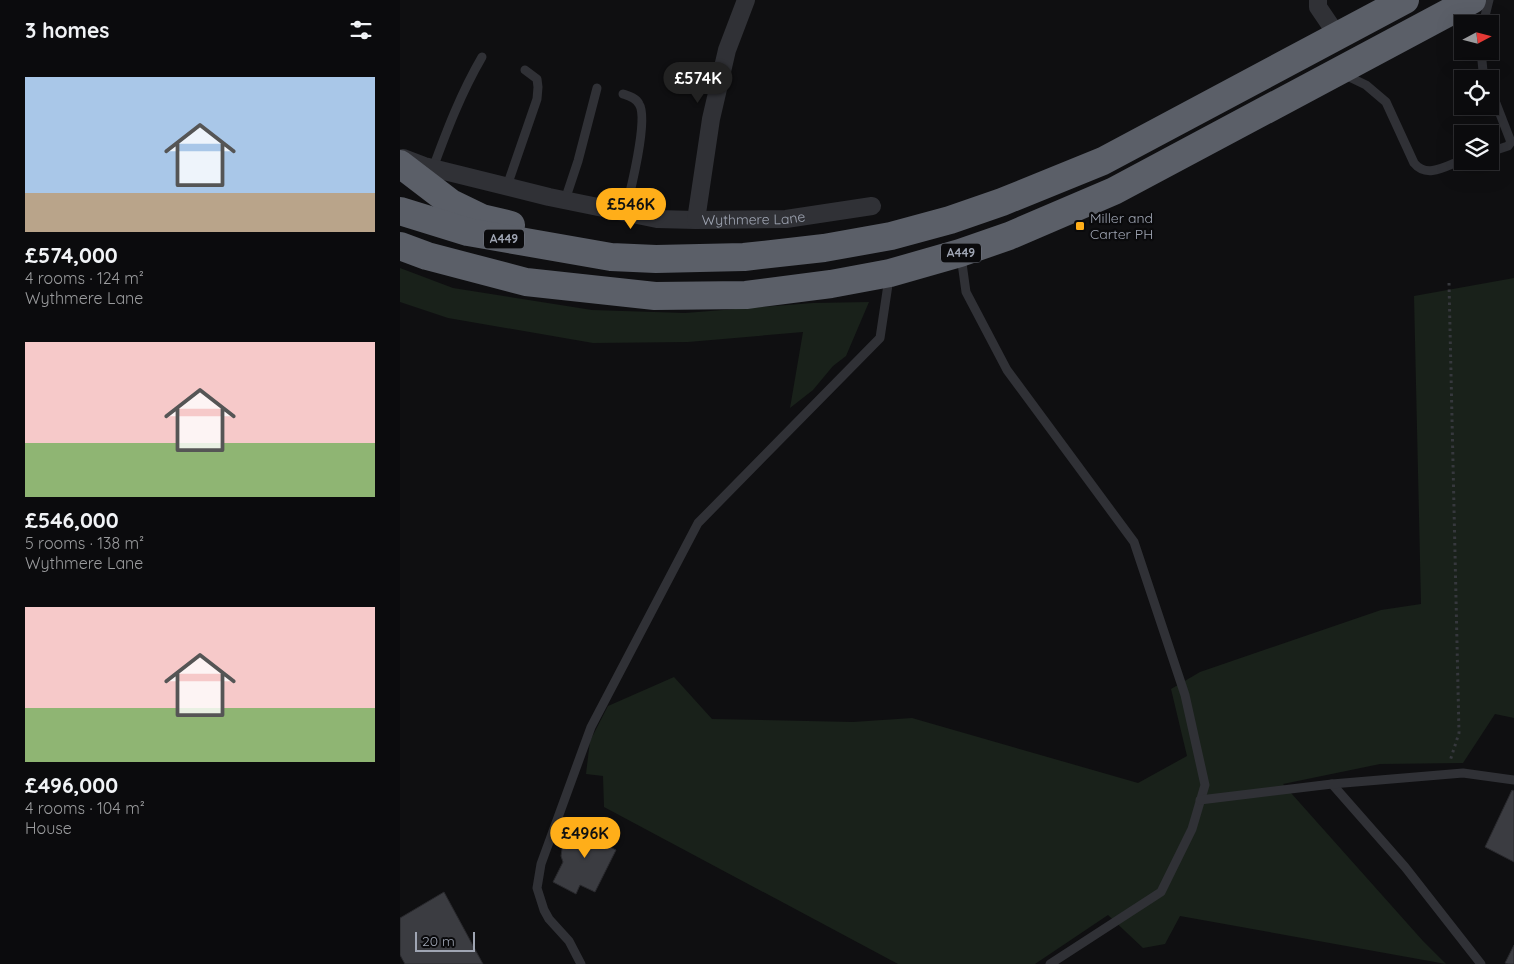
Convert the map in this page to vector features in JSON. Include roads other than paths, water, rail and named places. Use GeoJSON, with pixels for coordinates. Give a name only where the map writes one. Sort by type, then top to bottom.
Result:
{"type":"FeatureCollection","features":[{"type":"Feature","properties":{"kind":"highway","name":"A449"},"geometry":{"type":"LineString","coordinates":[[400,211],[468,232],[611,257],[656,259],[744,257],[824,248],[891,236],[950,220],[1002,202],[1103,161],[1405,0]]}},
{"type":"Feature","properties":{"kind":"highway","name":"A449"},"geometry":{"type":"LineString","coordinates":[[400,246],[427,256],[526,282],[656,296],[746,295],[831,284],[890,273],[960,253],[1009,236],[1114,191],[1472,0]]}},
{"type":"Feature","properties":{"kind":"highway"},"geometry":{"type":"LineString","coordinates":[[400,164],[452,202],[482,218],[523,228],[611,257]]}},
{"type":"Feature","properties":{"kind":"street"},"geometry":{"type":"LineString","coordinates":[[696,220],[711,119],[727,50],[746,0]]}},
{"type":"Feature","properties":{"kind":"street"},"geometry":{"type":"LineString","coordinates":[[1318,0],[1318,7],[1337,35]]}},
{"type":"Feature","properties":{"kind":"street","name":"Wythmere Lane"},"geometry":{"type":"LineString","coordinates":[[400,156],[433,168],[565,200],[657,219],[786,219],[872,206]]}},
{"type":"Feature","properties":{"kind":"lane"},"geometry":{"type":"LineString","coordinates":[[1485,15],[1489,0]]}},
{"type":"Feature","properties":{"kind":"lane"},"geometry":{"type":"LineString","coordinates":[[433,168],[467,82],[482,58]]}},
{"type":"Feature","properties":{"kind":"lane"},"geometry":{"type":"LineString","coordinates":[[507,186],[537,98],[537,79],[525,70]]}},
{"type":"Feature","properties":{"kind":"lane"},"geometry":{"type":"LineString","coordinates":[[1338,71],[1366,85],[1386,102],[1414,163],[1419,169],[1426,172],[1434,171],[1454,163]]}},
{"type":"Feature","properties":{"kind":"lane"},"geometry":{"type":"LineString","coordinates":[[565,200],[578,161],[597,88]]}},
{"type":"Feature","properties":{"kind":"lane"},"geometry":{"type":"LineString","coordinates":[[623,94],[639,103],[643,120],[625,212]]}},
{"type":"Feature","properties":{"kind":"lane"},"geometry":{"type":"LineString","coordinates":[[1499,110],[1511,142],[1508,146],[1499,149]]}},
{"type":"Feature","properties":{"kind":"lane"},"geometry":{"type":"LineString","coordinates":[[960,253],[966,292],[1007,370],[1134,542],[1185,695],[1205,785],[1192,829],[1161,892],[1050,964]]}},
{"type":"Feature","properties":{"kind":"lane"},"geometry":{"type":"LineString","coordinates":[[581,964],[569,941],[549,919],[537,888],[541,864],[591,727],[698,523],[880,338],[890,273]]}},
{"type":"Feature","properties":{"kind":"lane"},"geometry":{"type":"LineString","coordinates":[[1200,800],[1332,784],[1446,774],[1463,773],[1514,780]]}},
{"type":"Feature","properties":{"kind":"lane"},"geometry":{"type":"LineString","coordinates":[[1332,784],[1405,867],[1481,964]]}},
{"type":"Feature","properties":{"kind":"place","name":"Miller and Carter PH"},"geometry":{"type":"Point","coordinates":[1080,226]}}]}
